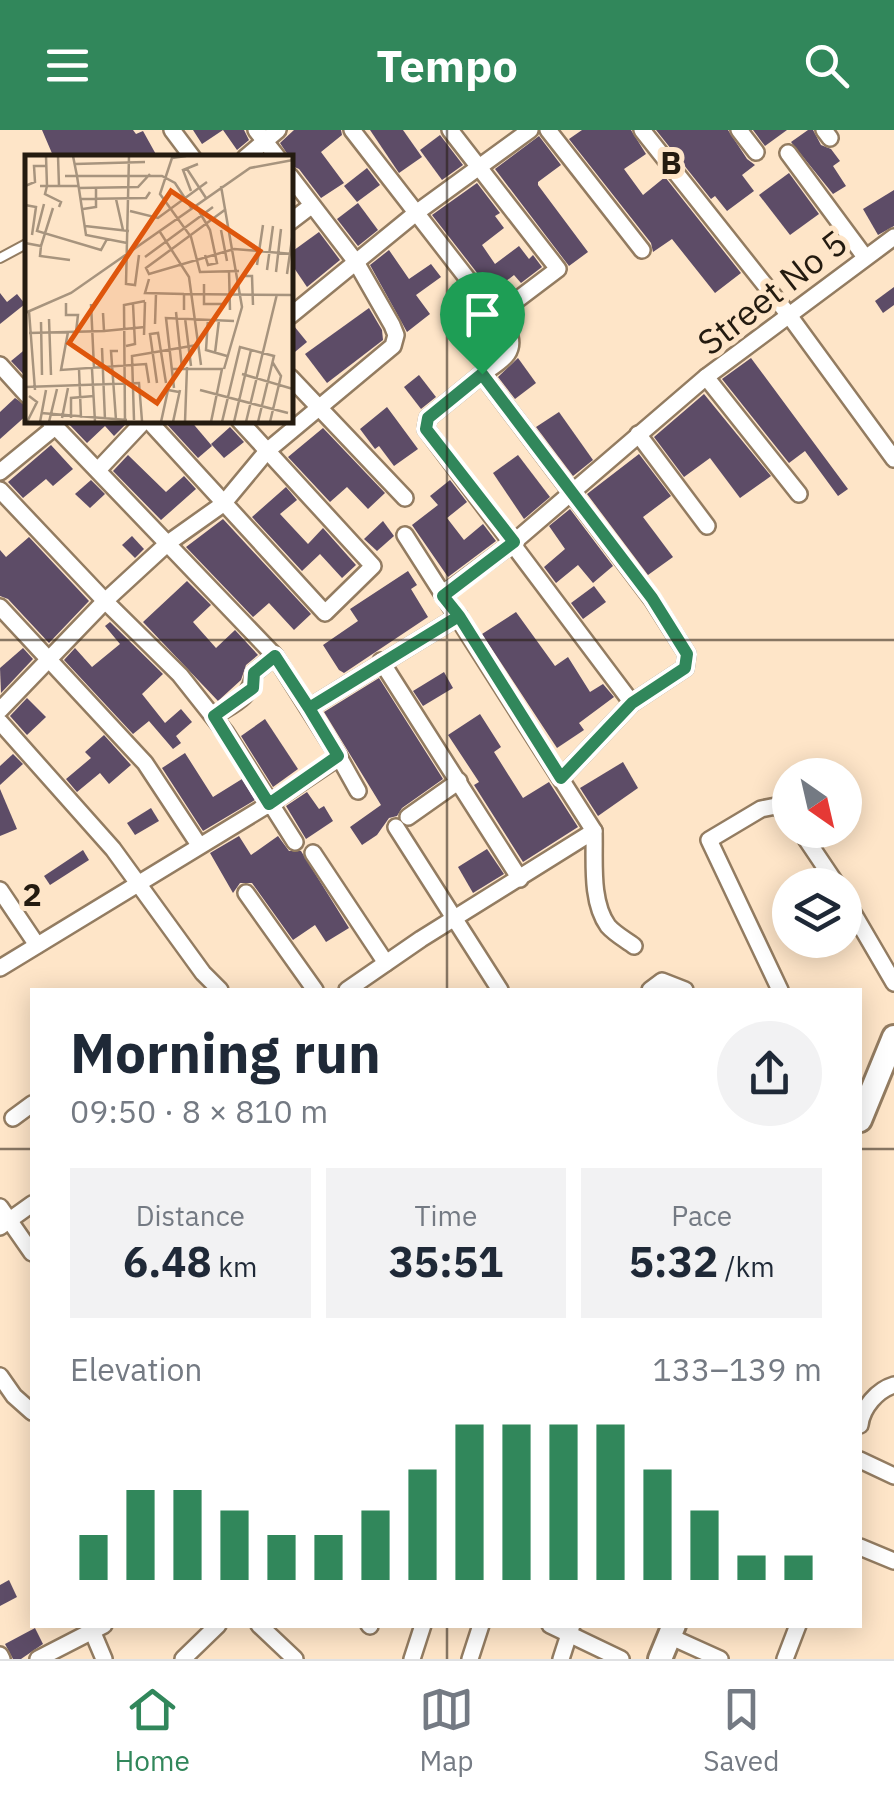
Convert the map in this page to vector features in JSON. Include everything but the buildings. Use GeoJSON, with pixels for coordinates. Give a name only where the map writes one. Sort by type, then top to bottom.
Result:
{"type":"FeatureCollection","features":[{"type":"Feature","properties":{"kind":"street"},"geometry":{"type":"LineString","coordinates":[[172,130],[191,155]]}},
{"type":"Feature","properties":{"kind":"street"},"geometry":{"type":"LineString","coordinates":[[352,130],[513,342],[509,354],[428,418],[426,429],[632,703]]}},
{"type":"Feature","properties":{"kind":"street"},"geometry":{"type":"LineString","coordinates":[[450,130],[558,268],[513,304]]}},
{"type":"Feature","properties":{"kind":"street"},"geometry":{"type":"LineString","coordinates":[[292,314],[416,213],[530,130]]}},
{"type":"Feature","properties":{"kind":"street"},"geometry":{"type":"LineString","coordinates":[[548,130],[642,250]]}},
{"type":"Feature","properties":{"kind":"street"},"geometry":{"type":"LineString","coordinates":[[642,130],[788,314],[894,459]]}},
{"type":"Feature","properties":{"kind":"street"},"geometry":{"type":"LineString","coordinates":[[739,130],[756,152]]}},
{"type":"Feature","properties":{"kind":"street"},"geometry":{"type":"LineString","coordinates":[[248,155],[266,133]]}},
{"type":"Feature","properties":{"kind":"street"},"geometry":{"type":"LineString","coordinates":[[788,153],[865,257]]}},
{"type":"Feature","properties":{"kind":"street"},"geometry":{"type":"LineString","coordinates":[[0,710],[104,601],[168,543],[223,504],[267,450],[393,346],[396,335],[356,262],[292,179]]}},
{"type":"Feature","properties":{"kind":"street"},"geometry":{"type":"LineString","coordinates":[[292,220],[311,206]]}},
{"type":"Feature","properties":{"kind":"street","name":"Street No 5"},"geometry":{"type":"LineString","coordinates":[[799,494],[706,376],[894,239]]}},
{"type":"Feature","properties":{"kind":"street"},"geometry":{"type":"LineString","coordinates":[[0,365],[25,393]]}},
{"type":"Feature","properties":{"kind":"street"},"geometry":{"type":"LineString","coordinates":[[482,374],[652,598],[687,654],[688,661],[680,672],[632,703],[561,778]]}},
{"type":"Feature","properties":{"kind":"street"},"geometry":{"type":"LineString","coordinates":[[443,596],[514,542],[706,376]]}},
{"type":"Feature","properties":{"kind":"street"},"geometry":{"type":"LineString","coordinates":[[292,379],[405,498]]}},
{"type":"Feature","properties":{"kind":"street"},"geometry":{"type":"LineString","coordinates":[[98,470],[145,422]]}},
{"type":"Feature","properties":{"kind":"street"},"geometry":{"type":"LineString","coordinates":[[149,422],[325,613],[374,566],[241,422]]}},
{"type":"Feature","properties":{"kind":"street"},"geometry":{"type":"LineString","coordinates":[[0,472],[52,423],[275,656],[358,792]]}},
{"type":"Feature","properties":{"kind":"street"},"geometry":{"type":"LineString","coordinates":[[638,434],[707,526]]}},
{"type":"Feature","properties":{"kind":"street"},"geometry":{"type":"LineString","coordinates":[[0,490],[180,675],[214,716],[294,842]]}},
{"type":"Feature","properties":{"kind":"street"},"geometry":{"type":"LineString","coordinates":[[404,534],[594,830],[596,892],[605,921],[634,946]]}},
{"type":"Feature","properties":{"kind":"street"},"geometry":{"type":"LineString","coordinates":[[0,607],[145,764],[199,845]]}},
{"type":"Feature","properties":{"kind":"street"},"geometry":{"type":"LineString","coordinates":[[309,708],[459,616]]}},
{"type":"Feature","properties":{"kind":"street"},"geometry":{"type":"LineString","coordinates":[[214,716],[246,695],[253,688],[254,673],[275,656]]}},
{"type":"Feature","properties":{"kind":"street"},"geometry":{"type":"LineString","coordinates":[[381,661],[520,879]]}},
{"type":"Feature","properties":{"kind":"street"},"geometry":{"type":"LineString","coordinates":[[0,722],[114,849],[136,884],[218,988]]}},
{"type":"Feature","properties":{"kind":"street"},"geometry":{"type":"LineString","coordinates":[[0,968],[269,804],[338,756]]}},
{"type":"Feature","properties":{"kind":"street"},"geometry":{"type":"LineString","coordinates":[[459,780],[402,822],[499,988]]}},
{"type":"Feature","properties":{"kind":"street"},"geometry":{"type":"LineString","coordinates":[[772,807],[761,809],[709,840],[779,988]]}},
{"type":"Feature","properties":{"kind":"street"},"geometry":{"type":"LineString","coordinates":[[351,988],[594,830]]}},
{"type":"Feature","properties":{"kind":"street"},"geometry":{"type":"LineString","coordinates":[[313,853],[386,964]]}},
{"type":"Feature","properties":{"kind":"street"},"geometry":{"type":"LineString","coordinates":[[0,890],[37,945]]}},
{"type":"Feature","properties":{"kind":"street"},"geometry":{"type":"LineString","coordinates":[[246,893],[313,988]]}},
{"type":"Feature","properties":{"kind":"street"},"geometry":{"type":"LineString","coordinates":[[862,928],[894,983]]}},
{"type":"Feature","properties":{"kind":"street"},"geometry":{"type":"LineString","coordinates":[[653,988],[662,981],[680,988]]}},
{"type":"Feature","properties":{"kind":"street"},"geometry":{"type":"LineString","coordinates":[[862,1115],[894,1037]]}},
{"type":"Feature","properties":{"kind":"street"},"geometry":{"type":"LineString","coordinates":[[13,1118],[30,1105]]}},
{"type":"Feature","properties":{"kind":"street"},"geometry":{"type":"LineString","coordinates":[[30,1205],[3,1218],[30,1251]]}},
{"type":"Feature","properties":{"kind":"street"},"geometry":{"type":"LineString","coordinates":[[0,1376],[30,1410]]}},
{"type":"Feature","properties":{"kind":"street"},"geometry":{"type":"LineString","coordinates":[[862,1415],[882,1390],[894,1385]]}},
{"type":"Feature","properties":{"kind":"street"},"geometry":{"type":"LineString","coordinates":[[0,1411],[14,1396]]}},
{"type":"Feature","properties":{"kind":"street"},"geometry":{"type":"LineString","coordinates":[[862,1461],[894,1476]]}},
{"type":"Feature","properties":{"kind":"street"},"geometry":{"type":"LineString","coordinates":[[862,1548],[894,1562]]}},
{"type":"Feature","properties":{"kind":"street"},"geometry":{"type":"LineString","coordinates":[[183,1659],[215,1628]]}},
{"type":"Feature","properties":{"kind":"street"},"geometry":{"type":"LineString","coordinates":[[263,1628],[295,1659]]}},
{"type":"Feature","properties":{"kind":"street"},"geometry":{"type":"LineString","coordinates":[[412,1659],[422,1628]]}},
{"type":"Feature","properties":{"kind":"street"},"geometry":{"type":"LineString","coordinates":[[470,1659],[480,1628]]}},
{"type":"Feature","properties":{"kind":"street"},"geometry":{"type":"LineString","coordinates":[[786,1659],[797,1628]]}},
{"type":"Feature","properties":{"kind":"street"},"geometry":{"type":"LineString","coordinates":[[38,1659],[99,1629],[104,1659]]}},
{"type":"Feature","properties":{"kind":"street"},"geometry":{"type":"LineString","coordinates":[[561,1659],[570,1629],[621,1659]]}},
{"type":"Feature","properties":{"kind":"street"},"geometry":{"type":"LineString","coordinates":[[660,1659],[672,1630],[720,1659]]}},
{"type":"Feature","properties":{"kind":"lane"},"geometry":{"type":"LineString","coordinates":[[0,258],[25,246]]}},
{"type":"Feature","properties":{"kind":"route"},"geometry":{"type":"LineString","coordinates":[[482,374],[428,418],[426,429],[514,542],[443,596],[459,616],[309,708],[338,756],[269,804],[214,716],[246,695],[253,688],[254,673],[275,656],[309,708],[381,661],[459,616],[561,778],[632,703],[685,668],[687,654],[652,598],[482,374]]}}]}
